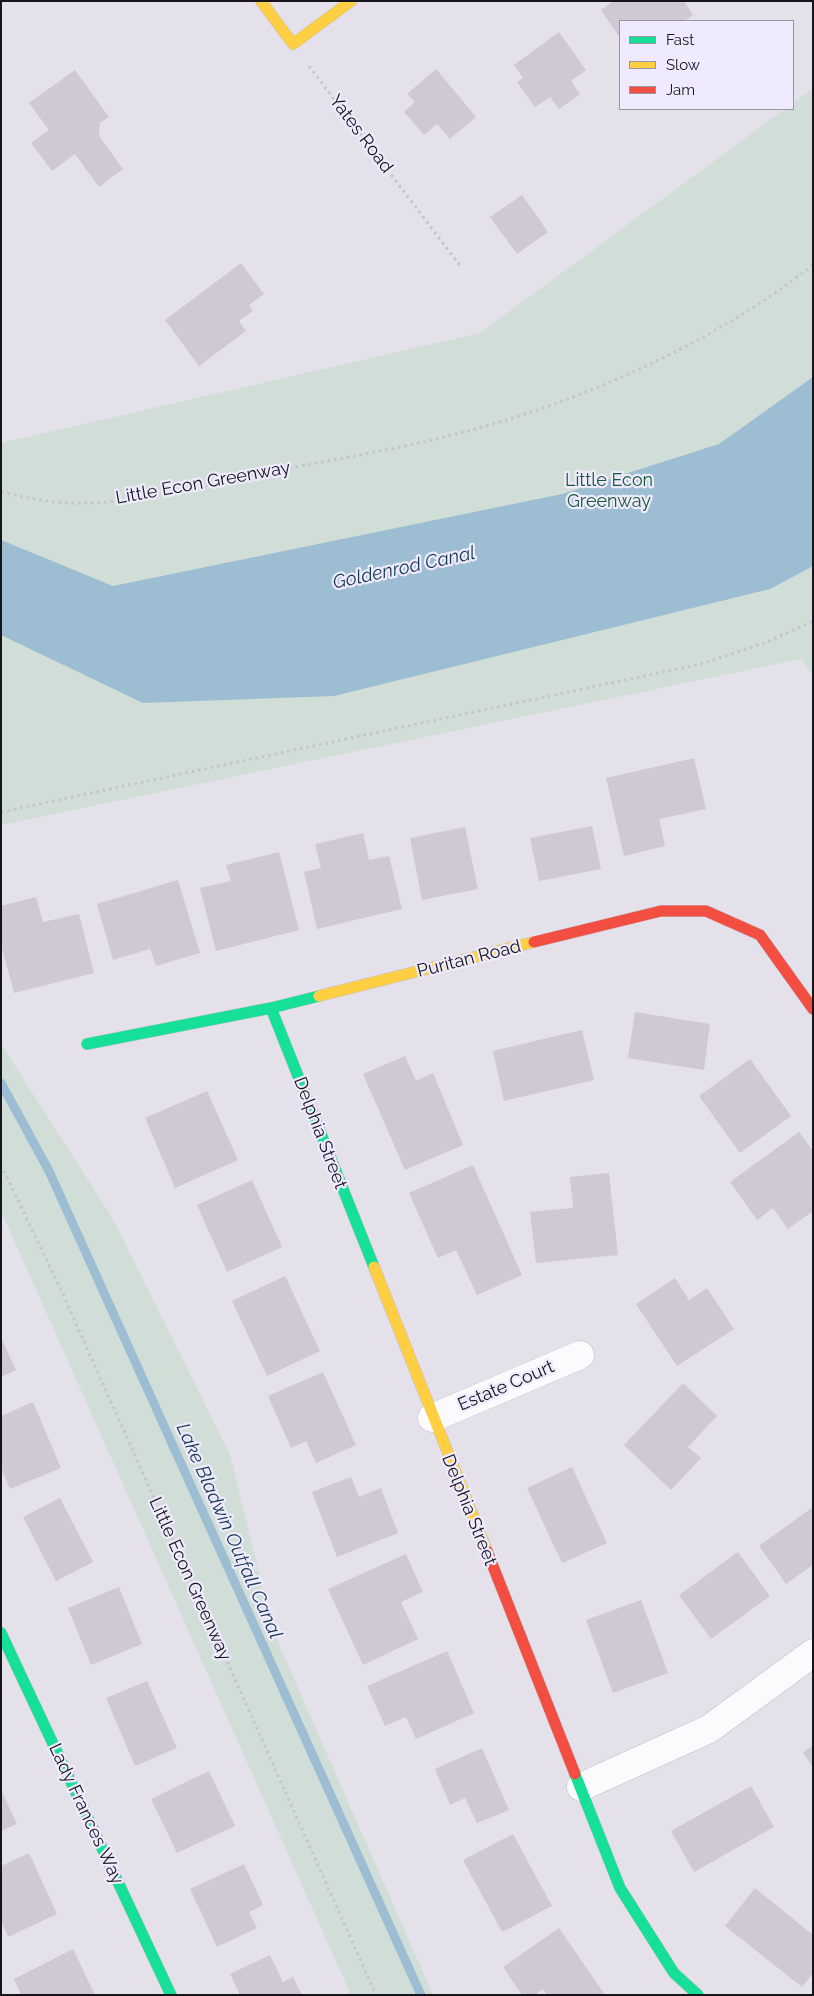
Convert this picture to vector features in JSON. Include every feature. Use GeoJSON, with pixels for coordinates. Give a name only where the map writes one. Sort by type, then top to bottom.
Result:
{"type":"FeatureCollection","features":[{"type":"Feature","properties":{"kind":"street"},"geometry":{"type":"LineString","coordinates":[[261,1],[293,44],[351,1]]}},
{"type":"Feature","properties":{"kind":"street","name":"Puritan Road"},"geometry":{"type":"LineString","coordinates":[[87,1044],[271,1008],[661,911],[706,911],[760,935],[813,1009]]}},
{"type":"Feature","properties":{"kind":"street","name":"Delphia Street"},"geometry":{"type":"LineString","coordinates":[[271,1008],[620,1888],[674,1973],[698,1995]]}},
{"type":"Feature","properties":{"kind":"street","name":"Estate Court"},"geometry":{"type":"LineString","coordinates":[[432,1418],[580,1355]]}},
{"type":"Feature","properties":{"kind":"street","name":"Lady Frances Way"},"geometry":{"type":"LineString","coordinates":[[1,1633],[171,1995]]}},
{"type":"Feature","properties":{"kind":"street"},"geometry":{"type":"LineString","coordinates":[[581,1787],[709,1729],[813,1653]]}},
{"type":"Feature","properties":{"kind":"path","name":"Yates Road"},"geometry":{"type":"LineString","coordinates":[[293,44],[460,267]]}},
{"type":"Feature","properties":{"kind":"path","name":"Little Econ Greenway"},"geometry":{"type":"LineString","coordinates":[[1,492],[32,499],[70,503],[126,499],[383,450],[487,426],[582,394],[634,371],[742,314],[813,265]]}},
{"type":"Feature","properties":{"kind":"path"},"geometry":{"type":"LineString","coordinates":[[1,812],[701,664],[767,642],[813,620]]}},
{"type":"Feature","properties":{"kind":"path","name":"Little Econ Greenway"},"geometry":{"type":"LineString","coordinates":[[1,1165],[54,1276],[376,1995]]}},
{"type":"Feature","properties":{"kind":"green space","name":"Little Econ Greenway"},"geometry":{"type":"Polygon","coordinates":[[[813,89],[813,675],[801,659],[1,825],[1,443],[480,333],[784,110],[794,110],[794,102],[813,89]]]}},
{"type":"Feature","properties":{"kind":"green space"},"geometry":{"type":"Polygon","coordinates":[[[1,1044],[113,1219],[230,1454],[273,1631],[433,1995],[351,1995],[1,1211],[1,1044]]]}},
{"type":"Feature","properties":{"kind":"water","name":"Goldenrod Canal"},"geometry":{"type":"Polygon","coordinates":[[[813,377],[813,566],[770,589],[334,696],[143,703],[1,635],[1,540],[113,586],[562,494],[719,444],[813,377]]]}},
{"type":"Feature","properties":{"kind":"building"},"geometry":{"type":"Polygon","coordinates":[[[613,1],[684,1],[693,15],[686,20],[619,20],[619,37],[601,10],[613,1]]]}},
{"type":"Feature","properties":{"kind":"building"},"geometry":{"type":"Polygon","coordinates":[[[559,32],[586,70],[571,81],[580,94],[559,109],[550,97],[535,107],[517,82],[523,78],[514,65],[559,32]]]}},
{"type":"Feature","properties":{"kind":"building"},"geometry":{"type":"Polygon","coordinates":[[[436,69],[476,117],[450,139],[437,124],[424,135],[404,112],[415,102],[407,94],[436,69]]]}},
{"type":"Feature","properties":{"kind":"building"},"geometry":{"type":"Polygon","coordinates":[[[75,70],[109,117],[100,123],[99,136],[123,169],[99,187],[75,154],[52,171],[31,143],[49,130],[29,103],[75,70]]]}},
{"type":"Feature","properties":{"kind":"building"},"geometry":{"type":"Polygon","coordinates":[[[522,195],[548,232],[517,254],[490,217],[522,195]]]}},
{"type":"Feature","properties":{"kind":"building"},"geometry":{"type":"Polygon","coordinates":[[[241,263],[264,294],[249,305],[253,311],[239,321],[246,331],[199,366],[165,320],[241,263]]]}},
{"type":"Feature","properties":{"kind":"building"},"geometry":{"type":"Polygon","coordinates":[[[694,758],[706,809],[659,819],[665,846],[624,856],[606,778],[694,758]]]}},
{"type":"Feature","properties":{"kind":"building"},"geometry":{"type":"Polygon","coordinates":[[[592,826],[601,869],[539,881],[530,838],[592,826]]]}},
{"type":"Feature","properties":{"kind":"building"},"geometry":{"type":"Polygon","coordinates":[[[465,827],[478,889],[422,900],[410,838],[465,827]]]}},
{"type":"Feature","properties":{"kind":"building"},"geometry":{"type":"Polygon","coordinates":[[[363,833],[369,860],[389,856],[402,909],[317,929],[304,872],[321,868],[315,844],[363,833]]]}},
{"type":"Feature","properties":{"kind":"building"},"geometry":{"type":"Polygon","coordinates":[[[279,852],[299,930],[216,951],[200,888],[231,881],[226,865],[279,852]]]}},
{"type":"Feature","properties":{"kind":"building"},"geometry":{"type":"Polygon","coordinates":[[[178,880],[200,953],[156,966],[150,949],[113,960],[97,904],[178,880]]]}},
{"type":"Feature","properties":{"kind":"building"},"geometry":{"type":"Polygon","coordinates":[[[36,897],[43,922],[79,914],[94,973],[14,993],[1,944],[1,906],[36,897]]]}},
{"type":"Feature","properties":{"kind":"building"},"geometry":{"type":"Polygon","coordinates":[[[635,1012],[710,1024],[704,1070],[628,1058],[635,1012]]]}},
{"type":"Feature","properties":{"kind":"building"},"geometry":{"type":"Polygon","coordinates":[[[582,1030],[594,1080],[504,1101],[493,1051],[582,1030]]]}},
{"type":"Feature","properties":{"kind":"building"},"geometry":{"type":"Polygon","coordinates":[[[405,1056],[416,1081],[433,1073],[463,1145],[405,1170],[363,1074],[405,1056]]]}},
{"type":"Feature","properties":{"kind":"building"},"geometry":{"type":"Polygon","coordinates":[[[750,1059],[791,1116],[740,1153],[699,1096],[750,1059]]]}},
{"type":"Feature","properties":{"kind":"building"},"geometry":{"type":"Polygon","coordinates":[[[207,1091],[238,1160],[175,1188],[145,1118],[207,1091]]]}},
{"type":"Feature","properties":{"kind":"building"},"geometry":{"type":"Polygon","coordinates":[[[799,1132],[813,1151],[813,1211],[788,1229],[773,1208],[757,1220],[730,1182],[799,1132]]]}},
{"type":"Feature","properties":{"kind":"building"},"geometry":{"type":"Polygon","coordinates":[[[473,1165],[522,1275],[477,1295],[456,1250],[438,1258],[409,1193],[473,1165]]]}},
{"type":"Feature","properties":{"kind":"building"},"geometry":{"type":"Polygon","coordinates":[[[609,1173],[618,1255],[536,1263],[530,1212],[573,1208],[570,1177],[609,1173]]]}},
{"type":"Feature","properties":{"kind":"building"},"geometry":{"type":"Polygon","coordinates":[[[252,1180],[282,1247],[227,1272],[197,1205],[252,1180]]]}},
{"type":"Feature","properties":{"kind":"building"},"geometry":{"type":"Polygon","coordinates":[[[285,1276],[320,1351],[267,1376],[232,1301],[285,1276]]]}},
{"type":"Feature","properties":{"kind":"building"},"geometry":{"type":"Polygon","coordinates":[[[675,1278],[689,1300],[707,1288],[734,1329],[677,1366],[636,1304],[675,1278]]]}},
{"type":"Feature","properties":{"kind":"building"},"geometry":{"type":"Polygon","coordinates":[[[1,1338],[16,1370],[1,1377],[1,1338]]]}},
{"type":"Feature","properties":{"kind":"building"},"geometry":{"type":"Polygon","coordinates":[[[323,1372],[356,1445],[316,1463],[306,1441],[291,1448],[268,1396],[323,1372]]]}},
{"type":"Feature","properties":{"kind":"building"},"geometry":{"type":"Polygon","coordinates":[[[683,1383],[717,1416],[688,1447],[701,1458],[671,1490],[624,1445],[683,1383]]]}},
{"type":"Feature","properties":{"kind":"building"},"geometry":{"type":"Polygon","coordinates":[[[33,1402],[61,1468],[10,1489],[1,1468],[1,1416],[33,1402]]]}},
{"type":"Feature","properties":{"kind":"building"},"geometry":{"type":"Polygon","coordinates":[[[572,1467],[607,1543],[562,1563],[527,1488],[572,1467]]]}},
{"type":"Feature","properties":{"kind":"building"},"geometry":{"type":"Polygon","coordinates":[[[351,1477],[359,1497],[381,1488],[398,1533],[337,1557],[312,1492],[351,1477]]]}},
{"type":"Feature","properties":{"kind":"building"},"geometry":{"type":"Polygon","coordinates":[[[60,1498],[93,1562],[56,1581],[23,1517],[60,1498]]]}},
{"type":"Feature","properties":{"kind":"building"},"geometry":{"type":"Polygon","coordinates":[[[813,1507],[813,1565],[786,1584],[759,1546],[813,1507]]]}},
{"type":"Feature","properties":{"kind":"building"},"geometry":{"type":"Polygon","coordinates":[[[738,1552],[770,1596],[711,1639],[679,1595],[738,1552]]]}},
{"type":"Feature","properties":{"kind":"building"},"geometry":{"type":"Polygon","coordinates":[[[406,1554],[423,1592],[401,1602],[418,1639],[363,1665],[328,1589],[406,1554]]]}},
{"type":"Feature","properties":{"kind":"building"},"geometry":{"type":"Polygon","coordinates":[[[119,1587],[142,1644],[91,1665],[68,1608],[119,1587]]]}},
{"type":"Feature","properties":{"kind":"building"},"geometry":{"type":"Polygon","coordinates":[[[641,1600],[668,1673],[613,1693],[586,1620],[641,1600]]]}},
{"type":"Feature","properties":{"kind":"building"},"geometry":{"type":"Polygon","coordinates":[[[447,1651],[474,1713],[416,1739],[406,1717],[385,1726],[367,1686],[447,1651]]]}},
{"type":"Feature","properties":{"kind":"building"},"geometry":{"type":"Polygon","coordinates":[[[147,1681],[177,1748],[135,1766],[106,1698],[147,1681]]]}},
{"type":"Feature","properties":{"kind":"building"},"geometry":{"type":"Polygon","coordinates":[[[813,1745],[813,1767],[803,1753],[813,1745]]]}},
{"type":"Feature","properties":{"kind":"building"},"geometry":{"type":"Polygon","coordinates":[[[482,1748],[509,1810],[477,1823],[465,1798],[450,1805],[435,1769],[482,1748]]]}},
{"type":"Feature","properties":{"kind":"building"},"geometry":{"type":"Polygon","coordinates":[[[209,1771],[235,1826],[177,1853],[151,1799],[209,1771]]]}},
{"type":"Feature","properties":{"kind":"building"},"geometry":{"type":"Polygon","coordinates":[[[751,1786],[774,1827],[694,1872],[671,1831],[751,1786]]]}},
{"type":"Feature","properties":{"kind":"building"},"geometry":{"type":"Polygon","coordinates":[[[1,1790],[17,1824],[1,1831],[1,1790]]]}},
{"type":"Feature","properties":{"kind":"building"},"geometry":{"type":"Polygon","coordinates":[[[513,1834],[552,1906],[502,1932],[463,1860],[513,1834]]]}},
{"type":"Feature","properties":{"kind":"building"},"geometry":{"type":"Polygon","coordinates":[[[29,1853],[57,1914],[8,1937],[1,1921],[1,1866],[29,1853]]]}},
{"type":"Feature","properties":{"kind":"building"},"geometry":{"type":"Polygon","coordinates":[[[244,1864],[263,1905],[249,1912],[257,1928],[217,1947],[190,1889],[244,1864]]]}},
{"type":"Feature","properties":{"kind":"building"},"geometry":{"type":"Polygon","coordinates":[[[755,1888],[813,1935],[813,1973],[802,1987],[725,1926],[755,1888]]]}},
{"type":"Feature","properties":{"kind":"building"},"geometry":{"type":"Polygon","coordinates":[[[559,1928],[605,1995],[547,1995],[543,1989],[535,1995],[522,1995],[503,1967],[559,1928]]]}},
{"type":"Feature","properties":{"kind":"building"},"geometry":{"type":"Polygon","coordinates":[[[73,1949],[95,1995],[21,1995],[14,1979],[73,1949]]]}},
{"type":"Feature","properties":{"kind":"building"},"geometry":{"type":"Polygon","coordinates":[[[270,1955],[283,1982],[293,1977],[302,1995],[240,1995],[230,1974],[270,1955]]]}},
{"type":"Feature","properties":{"kind":"waterway","name":"Lake Bladwin Outfall Canal"},"geometry":{"type":"LineString","coordinates":[[1,1083],[49,1171],[421,1995]]}},
{"type":"Feature","properties":{"kind":"traffic: fast"},"geometry":{"type":"LineString","coordinates":[[87,1044],[271,1008],[319,996]]}},
{"type":"Feature","properties":{"kind":"traffic: fast"},"geometry":{"type":"LineString","coordinates":[[271,1008],[374,1267]]}},
{"type":"Feature","properties":{"kind":"traffic: fast"},"geometry":{"type":"LineString","coordinates":[[1,1633],[171,1995]]}},
{"type":"Feature","properties":{"kind":"traffic: fast"},"geometry":{"type":"LineString","coordinates":[[575,1774],[620,1888],[674,1973],[698,1995]]}},
{"type":"Feature","properties":{"kind":"traffic: slow"},"geometry":{"type":"LineString","coordinates":[[261,1],[293,44],[351,1]]}},
{"type":"Feature","properties":{"kind":"traffic: slow"},"geometry":{"type":"LineString","coordinates":[[319,996],[534,942]]}},
{"type":"Feature","properties":{"kind":"traffic: slow"},"geometry":{"type":"LineString","coordinates":[[374,1267],[487,1551]]}},
{"type":"Feature","properties":{"kind":"traffic: jam"},"geometry":{"type":"LineString","coordinates":[[534,942],[661,911],[706,911],[760,935],[813,1009]]}},
{"type":"Feature","properties":{"kind":"traffic: jam"},"geometry":{"type":"LineString","coordinates":[[487,1551],[575,1774]]}}]}
